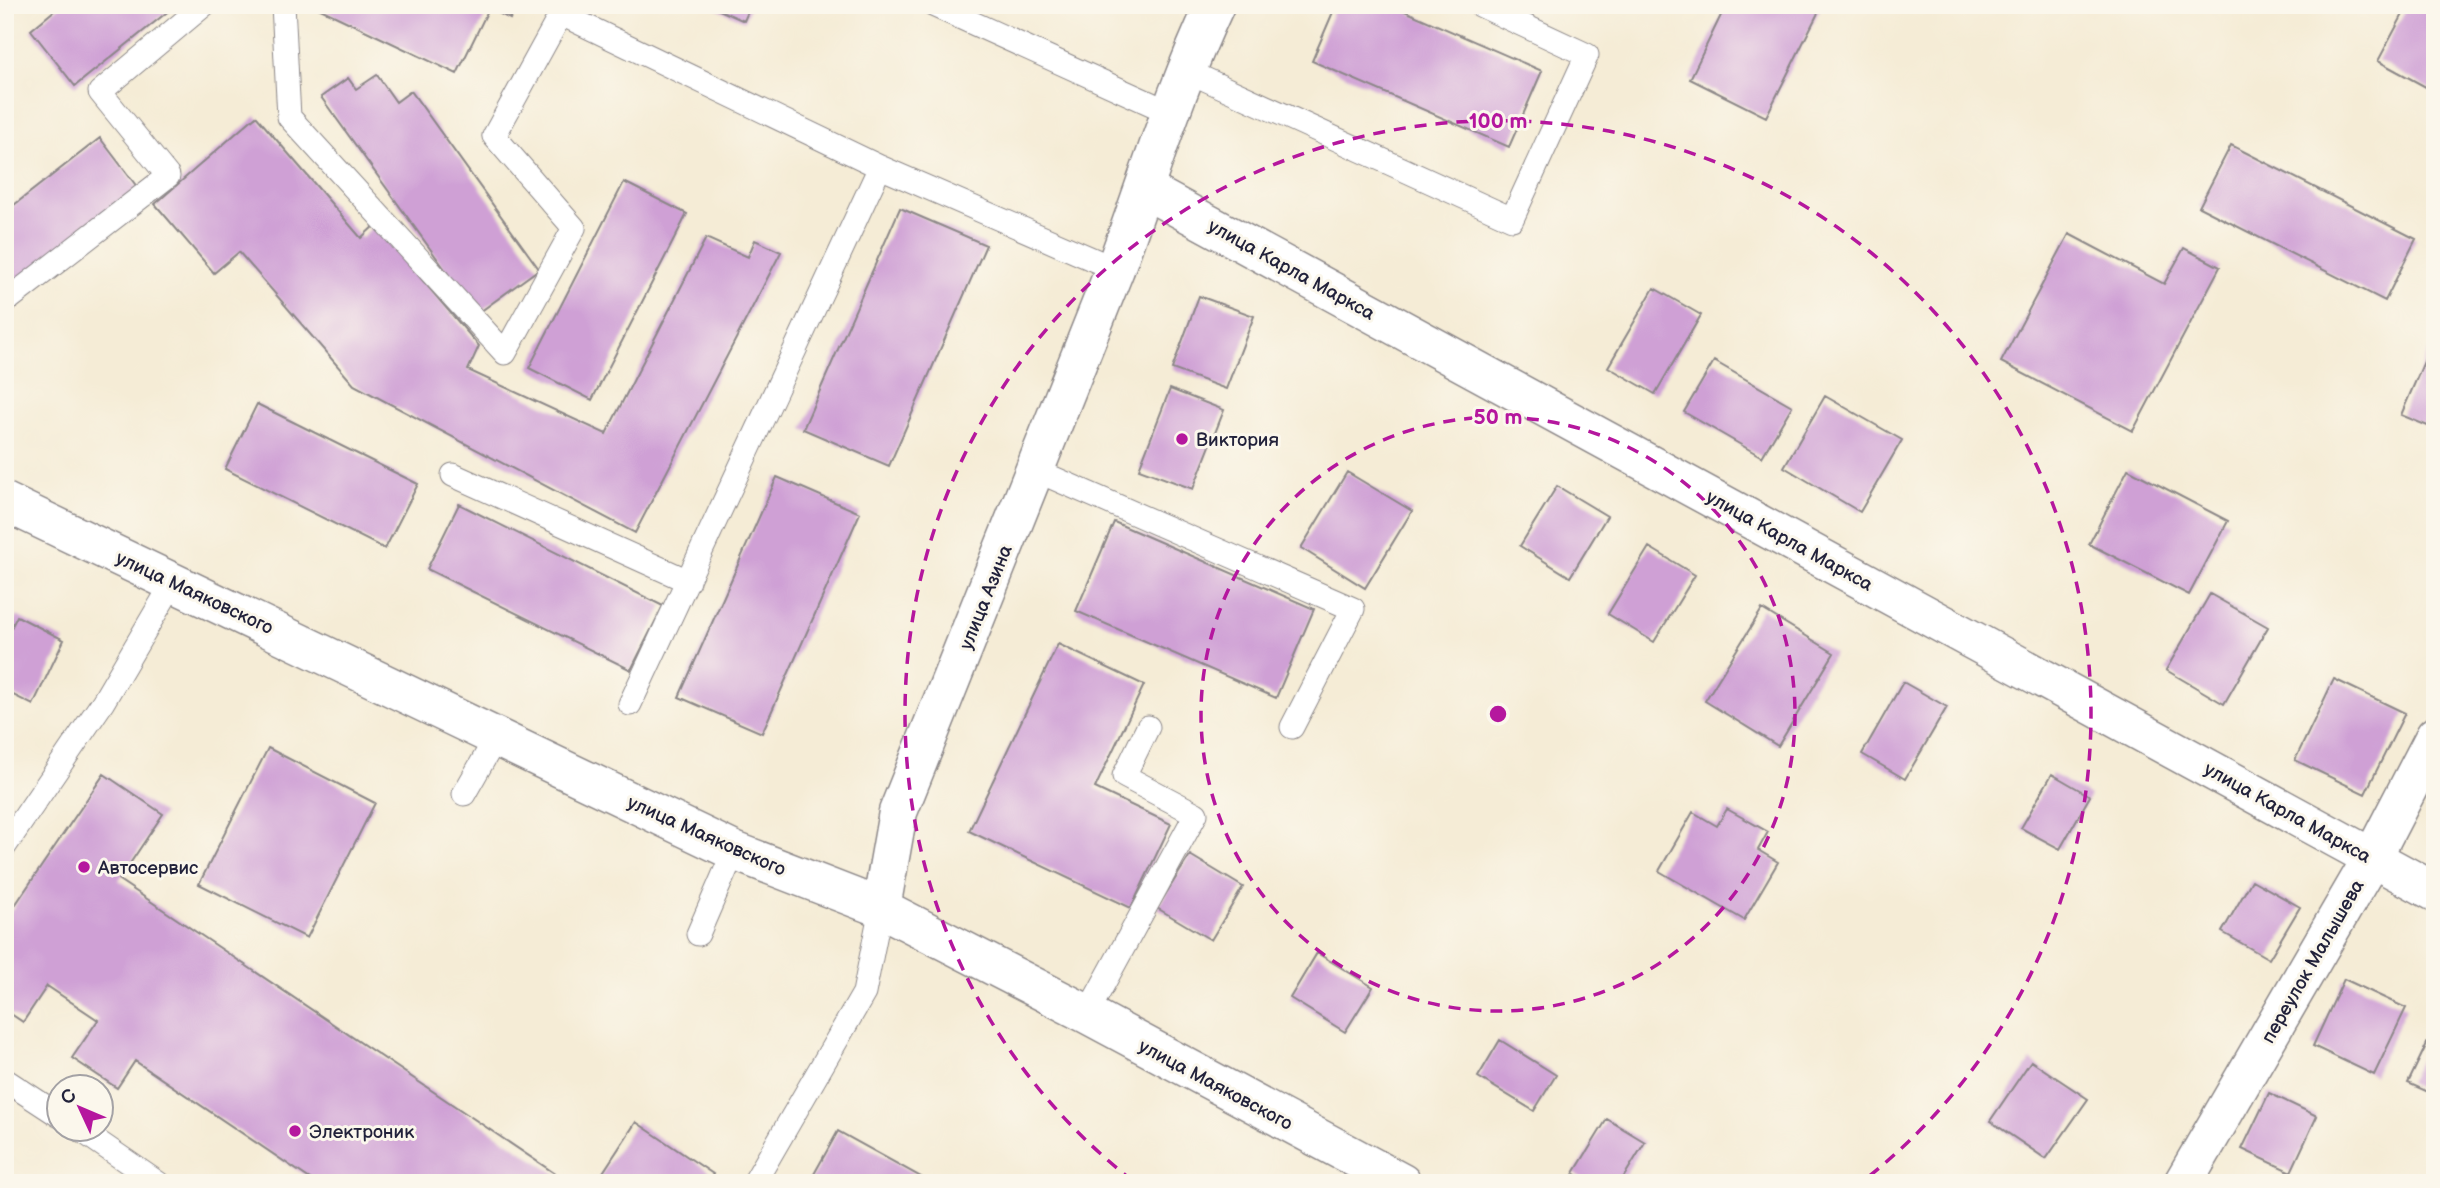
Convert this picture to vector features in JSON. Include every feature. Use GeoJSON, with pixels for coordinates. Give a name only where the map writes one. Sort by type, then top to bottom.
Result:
{"type":"FeatureCollection","features":[{"type":"Feature","properties":{"kind":"street","name":"улица Азина"},"geometry":{"type":"LineString","coordinates":[[881,908],[898,812],[1115,269],[1205,8]]}},
{"type":"Feature","properties":{"kind":"street","name":"улица Карла Маркса"},"geometry":{"type":"LineString","coordinates":[[1144,189],[2435,892]]}},
{"type":"Feature","properties":{"kind":"street","name":"улица Маяковского"},"geometry":{"type":"LineString","coordinates":[[5,502],[734,851],[881,908],[1087,1014],[1402,1183]]}},
{"type":"Feature","properties":{"kind":"street","name":"переулок Малышева"},"geometry":{"type":"LineString","coordinates":[[2183,1183],[2372,858],[2435,736]]}},
{"type":"Feature","properties":{"kind":"lane"},"geometry":{"type":"LineString","coordinates":[[5,302],[168,176],[100,92],[204,5]]}},
{"type":"Feature","properties":{"kind":"lane"},"geometry":{"type":"LineString","coordinates":[[283,5],[289,117],[505,353],[574,228],[494,136],[557,10],[880,167],[1115,269]]}},
{"type":"Feature","properties":{"kind":"lane"},"geometry":{"type":"LineString","coordinates":[[933,5],[1168,113]]}},
{"type":"Feature","properties":{"kind":"lane"},"geometry":{"type":"LineString","coordinates":[[1185,70],[1512,219],[1587,55],[1480,5]]}},
{"type":"Feature","properties":{"kind":"lane"},"geometry":{"type":"LineString","coordinates":[[631,704],[880,167]]}},
{"type":"Feature","properties":{"kind":"lane"},"geometry":{"type":"LineString","coordinates":[[1035,470],[1353,609],[1292,727]]}},
{"type":"Feature","properties":{"kind":"lane"},"geometry":{"type":"LineString","coordinates":[[453,475],[688,581]]}},
{"type":"Feature","properties":{"kind":"lane"},"geometry":{"type":"LineString","coordinates":[[5,846],[103,702],[174,581]]}},
{"type":"Feature","properties":{"kind":"lane"},"geometry":{"type":"LineString","coordinates":[[1087,1014],[1196,814],[1124,776],[1148,727]]}},
{"type":"Feature","properties":{"kind":"lane"},"geometry":{"type":"LineString","coordinates":[[464,794],[497,736]]}},
{"type":"Feature","properties":{"kind":"lane"},"geometry":{"type":"LineString","coordinates":[[698,934],[734,851]]}},
{"type":"Feature","properties":{"kind":"lane","name":"улица Азина"},"geometry":{"type":"LineString","coordinates":[[754,1183],[864,993],[881,908]]}},
{"type":"Feature","properties":{"kind":"lane"},"geometry":{"type":"LineString","coordinates":[[5,1080],[46,1107]]}},
{"type":"Feature","properties":{"kind":"lane"},"geometry":{"type":"LineString","coordinates":[[97,1142],[158,1183]]}},
{"type":"Feature","properties":{"kind":"building"},"geometry":{"type":"Polygon","coordinates":[[[61,5],[176,5],[75,86],[31,30],[61,5]]]}},
{"type":"Feature","properties":{"kind":"building"},"geometry":{"type":"Polygon","coordinates":[[[312,5],[516,5],[510,19],[489,8],[457,74],[312,5]]]}},
{"type":"Feature","properties":{"kind":"building"},"geometry":{"type":"Polygon","coordinates":[[[708,5],[751,5],[744,21],[708,5]]]}},
{"type":"Feature","properties":{"kind":"building"},"geometry":{"type":"Polygon","coordinates":[[[1336,5],[1391,5],[1542,71],[1509,147],[1312,61],[1336,5]]]}},
{"type":"Feature","properties":{"kind":"building"},"geometry":{"type":"Polygon","coordinates":[[[1726,5],[1822,5],[1766,117],[1690,79],[1726,5]]]}},
{"type":"Feature","properties":{"kind":"building"},"geometry":{"type":"Polygon","coordinates":[[[2408,5],[2428,5],[2435,9],[2435,92],[2378,61],[2408,5]]]}},
{"type":"Feature","properties":{"kind":"building"},"geometry":{"type":"Polygon","coordinates":[[[377,75],[396,102],[411,91],[539,269],[477,314],[321,97],[348,78],[356,89],[377,75]]]}},
{"type":"Feature","properties":{"kind":"building"},"geometry":{"type":"Polygon","coordinates":[[[256,116],[361,238],[375,225],[479,346],[468,370],[606,434],[706,238],[748,257],[755,240],[781,252],[635,533],[354,385],[239,252],[214,273],[155,204],[256,116]]]}},
{"type":"Feature","properties":{"kind":"building"},"geometry":{"type":"Polygon","coordinates":[[[100,138],[141,192],[5,297],[5,212],[100,138]]]}},
{"type":"Feature","properties":{"kind":"building"},"geometry":{"type":"Polygon","coordinates":[[[2231,145],[2416,239],[2385,301],[2199,207],[2231,145]]]}},
{"type":"Feature","properties":{"kind":"building"},"geometry":{"type":"Polygon","coordinates":[[[624,182],[687,214],[592,400],[529,368],[624,182]]]}},
{"type":"Feature","properties":{"kind":"building"},"geometry":{"type":"Polygon","coordinates":[[[900,208],[986,245],[889,466],[803,429],[900,208]]]}},
{"type":"Feature","properties":{"kind":"building"},"geometry":{"type":"Polygon","coordinates":[[[2069,234],[2164,284],[2184,248],[2220,267],[2133,431],[2001,362],[2069,234]]]}},
{"type":"Feature","properties":{"kind":"building"},"geometry":{"type":"Polygon","coordinates":[[[1654,288],[1701,315],[1655,394],[1608,367],[1654,288]]]}},
{"type":"Feature","properties":{"kind":"building"},"geometry":{"type":"Polygon","coordinates":[[[1199,296],[1254,316],[1226,389],[1172,369],[1199,296]]]}},
{"type":"Feature","properties":{"kind":"building"},"geometry":{"type":"Polygon","coordinates":[[[2435,336],[2435,429],[2401,415],[2435,336]]]}},
{"type":"Feature","properties":{"kind":"building"},"geometry":{"type":"Polygon","coordinates":[[[1714,361],[1792,406],[1762,457],[1684,412],[1714,361]]]}},
{"type":"Feature","properties":{"kind":"building","name":"Виктория"},"geometry":{"type":"Polygon","coordinates":[[[1170,389],[1224,410],[1193,489],[1139,469],[1170,389]]]}},
{"type":"Feature","properties":{"kind":"building"},"geometry":{"type":"Polygon","coordinates":[[[1825,396],[1902,440],[1860,512],[1784,467],[1825,396]]]}},
{"type":"Feature","properties":{"kind":"building"},"geometry":{"type":"Polygon","coordinates":[[[257,404],[418,484],[385,549],[225,469],[257,404]]]}},
{"type":"Feature","properties":{"kind":"building"},"geometry":{"type":"Polygon","coordinates":[[[2128,469],[2228,521],[2189,595],[2089,544],[2128,469]]]}},
{"type":"Feature","properties":{"kind":"building"},"geometry":{"type":"Polygon","coordinates":[[[1347,472],[1412,511],[1365,588],[1301,548],[1347,472]]]}},
{"type":"Feature","properties":{"kind":"building"},"geometry":{"type":"Polygon","coordinates":[[[777,477],[860,513],[762,733],[679,697],[777,477]]]}},
{"type":"Feature","properties":{"kind":"building"},"geometry":{"type":"Polygon","coordinates":[[[1557,486],[1607,516],[1570,577],[1520,546],[1557,486]]]}},
{"type":"Feature","properties":{"kind":"building"},"geometry":{"type":"Polygon","coordinates":[[[459,504],[663,606],[631,670],[427,569],[459,504]]]}},
{"type":"Feature","properties":{"kind":"building"},"geometry":{"type":"Polygon","coordinates":[[[1114,522],[1314,609],[1276,698],[1076,611],[1114,522]]]}},
{"type":"Feature","properties":{"kind":"building"},"geometry":{"type":"Polygon","coordinates":[[[1649,547],[1695,575],[1654,642],[1608,614],[1649,547]]]}},
{"type":"Feature","properties":{"kind":"building"},"geometry":{"type":"Polygon","coordinates":[[[2210,594],[2268,627],[2224,704],[2166,670],[2210,594]]]}},
{"type":"Feature","properties":{"kind":"building"},"geometry":{"type":"Polygon","coordinates":[[[1762,609],[1834,653],[1778,746],[1705,701],[1762,609]]]}},
{"type":"Feature","properties":{"kind":"building"},"geometry":{"type":"Polygon","coordinates":[[[17,616],[64,640],[33,705],[5,691],[5,640],[17,616]]]}},
{"type":"Feature","properties":{"kind":"building"},"geometry":{"type":"Polygon","coordinates":[[[1058,644],[1144,685],[1095,788],[1171,824],[1131,908],[969,831],[1058,644]]]}},
{"type":"Feature","properties":{"kind":"building"},"geometry":{"type":"Polygon","coordinates":[[[2334,679],[2405,713],[2365,794],[2295,760],[2334,679]]]}},
{"type":"Feature","properties":{"kind":"building"},"geometry":{"type":"Polygon","coordinates":[[[1903,682],[1947,707],[1905,779],[1862,754],[1903,682]]]}},
{"type":"Feature","properties":{"kind":"building"},"geometry":{"type":"Polygon","coordinates":[[[268,748],[375,803],[307,938],[199,884],[268,748]]]}},
{"type":"Feature","properties":{"kind":"building"},"geometry":{"type":"Polygon","coordinates":[[[104,774],[163,814],[119,880],[569,1183],[316,1183],[135,1061],[117,1088],[116,1072],[93,1072],[72,1058],[98,1020],[47,986],[23,1022],[5,1010],[5,920],[104,774]]]}},
{"type":"Feature","properties":{"kind":"building"},"geometry":{"type":"Polygon","coordinates":[[[2052,774],[2090,796],[2060,849],[2021,828],[2052,774]]]}},
{"type":"Feature","properties":{"kind":"building"},"geometry":{"type":"Polygon","coordinates":[[[1727,809],[1768,832],[1758,850],[1778,862],[1744,920],[1659,871],[1693,812],[1717,826],[1727,809]]]}},
{"type":"Feature","properties":{"kind":"building"},"geometry":{"type":"Polygon","coordinates":[[[1190,855],[1243,887],[1211,940],[1157,908],[1190,855]]]}},
{"type":"Feature","properties":{"kind":"building"},"geometry":{"type":"Polygon","coordinates":[[[2252,880],[2300,907],[2269,959],[2222,932],[2252,880]]]}},
{"type":"Feature","properties":{"kind":"building"},"geometry":{"type":"Polygon","coordinates":[[[1317,953],[1373,987],[1345,1032],[1290,998],[1317,953]]]}},
{"type":"Feature","properties":{"kind":"building"},"geometry":{"type":"Polygon","coordinates":[[[2344,979],[2406,1008],[2374,1075],[2313,1046],[2344,979]]]}},
{"type":"Feature","properties":{"kind":"building"},"geometry":{"type":"Polygon","coordinates":[[[2435,1027],[2435,1095],[2408,1083],[2435,1027]]]}},
{"type":"Feature","properties":{"kind":"building"},"geometry":{"type":"Polygon","coordinates":[[[1500,1040],[1556,1075],[1534,1111],[1478,1077],[1500,1040]]]}},
{"type":"Feature","properties":{"kind":"building"},"geometry":{"type":"Polygon","coordinates":[[[2031,1061],[2088,1099],[2046,1159],[1990,1121],[2031,1061]]]}},
{"type":"Feature","properties":{"kind":"building"},"geometry":{"type":"Polygon","coordinates":[[[2269,1093],[2317,1116],[2291,1172],[2242,1149],[2269,1093]]]}},
{"type":"Feature","properties":{"kind":"building"},"geometry":{"type":"Polygon","coordinates":[[[1607,1119],[1645,1142],[1620,1183],[1589,1183],[1574,1173],[1607,1119]]]}},
{"type":"Feature","properties":{"kind":"building"},"geometry":{"type":"Polygon","coordinates":[[[636,1122],[713,1174],[707,1183],[596,1183],[636,1122]]]}},
{"type":"Feature","properties":{"kind":"building"},"geometry":{"type":"Polygon","coordinates":[[[838,1131],[932,1183],[809,1183],[838,1131]]]}},
{"type":"Feature","properties":{"kind":"place","name":"Виктория"},"geometry":{"type":"Point","coordinates":[1182,439]}},
{"type":"Feature","properties":{"kind":"place","name":"Автосервис"},"geometry":{"type":"Point","coordinates":[84,867]}},
{"type":"Feature","properties":{"kind":"place","name":"Электроник"},"geometry":{"type":"Point","coordinates":[295,1131]}}]}
